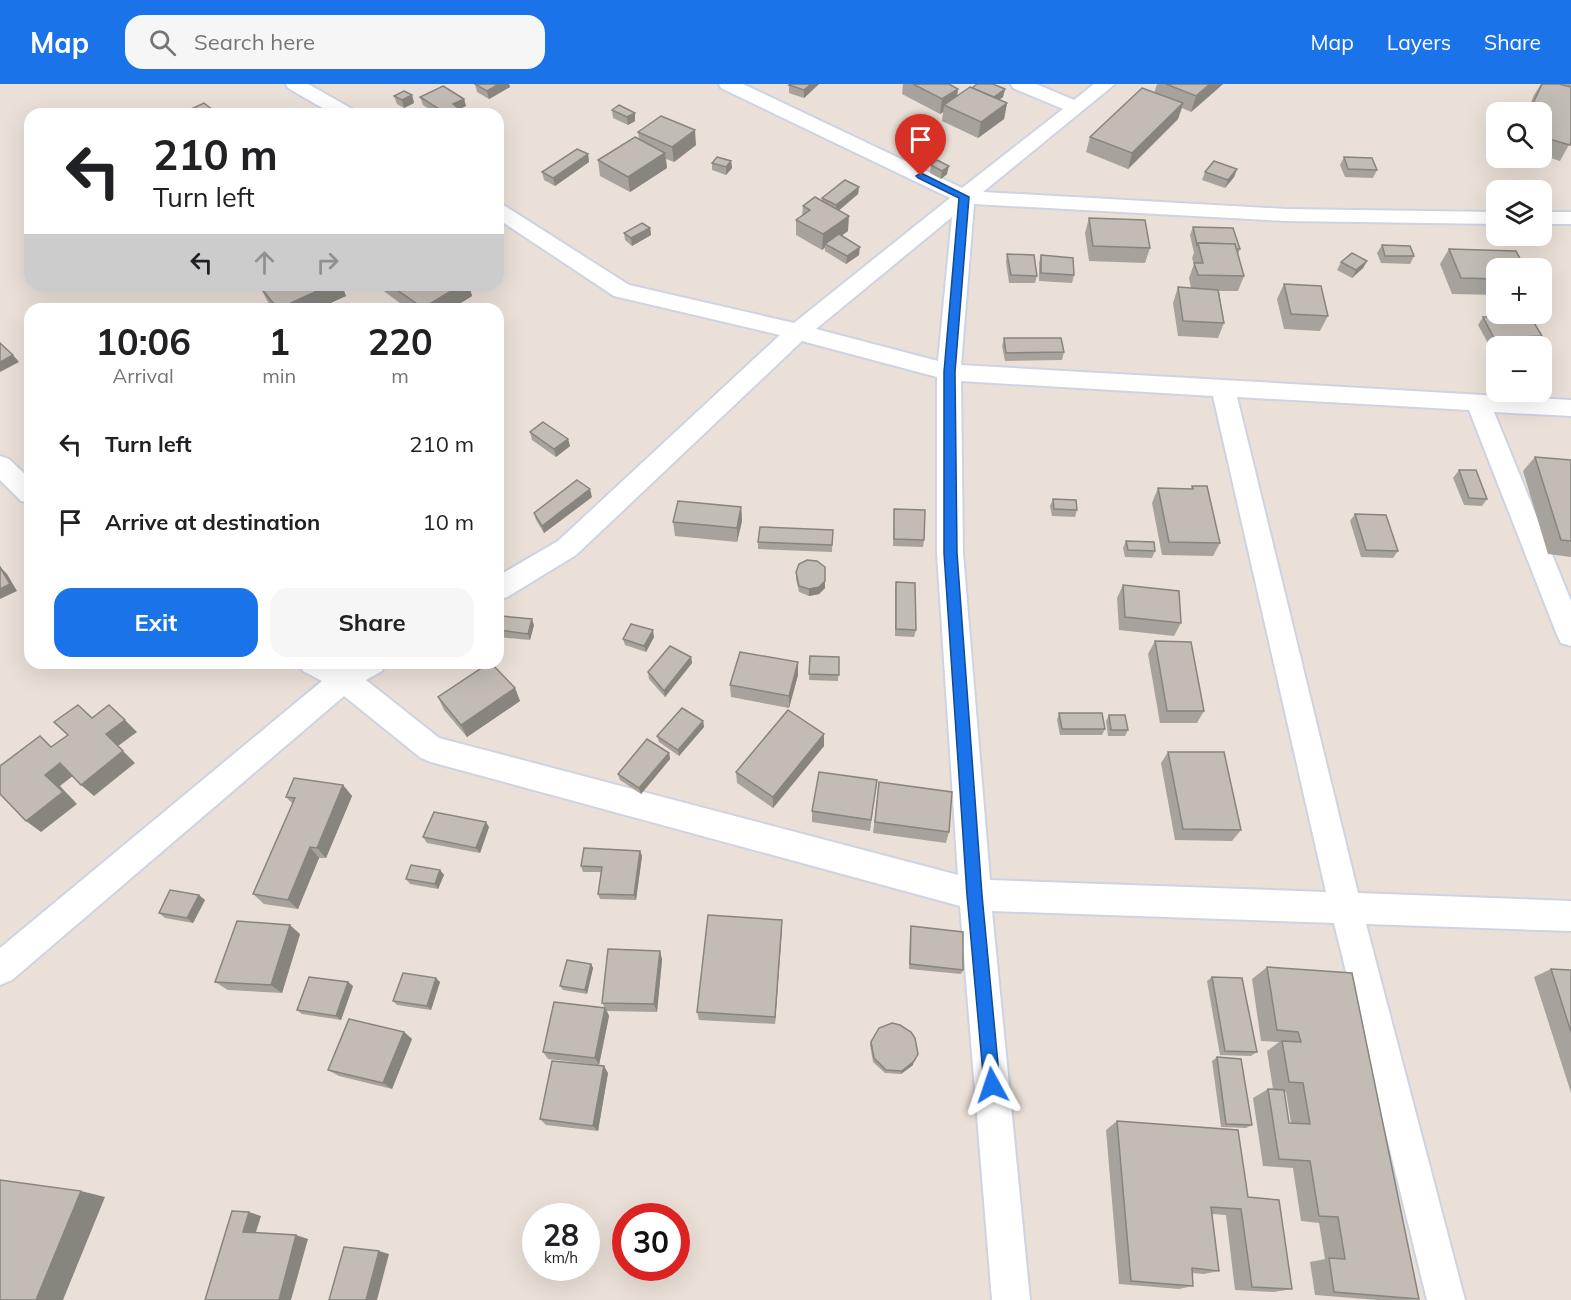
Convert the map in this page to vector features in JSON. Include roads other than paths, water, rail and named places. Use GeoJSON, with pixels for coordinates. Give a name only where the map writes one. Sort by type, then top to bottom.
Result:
{"type":"FeatureCollection","features":[{"type":"Feature","properties":{"kind":"street"},"geometry":{"type":"LineString","coordinates":[[295,84],[336,108]]}},
{"type":"Feature","properties":{"kind":"street"},"geometry":{"type":"LineString","coordinates":[[728,84],[964,197],[1286,215],[1486,218]]}},
{"type":"Feature","properties":{"kind":"street"},"geometry":{"type":"LineString","coordinates":[[1020,84],[1076,108]]}},
{"type":"Feature","properties":{"kind":"street"},"geometry":{"type":"LineString","coordinates":[[504,585],[567,548],[798,332],[1106,84]]}},
{"type":"Feature","properties":{"kind":"street"},"geometry":{"type":"LineString","coordinates":[[964,197],[950,372],[950,553],[975,895],[1011,1300]]}},
{"type":"Feature","properties":{"kind":"street"},"geometry":{"type":"LineString","coordinates":[[504,214],[622,291],[798,332],[950,372],[1571,408]]}},
{"type":"Feature","properties":{"kind":"street"},"geometry":{"type":"LineString","coordinates":[[1552,218],[1571,219]]}},
{"type":"Feature","properties":{"kind":"street"},"geometry":{"type":"LineString","coordinates":[[1223,388],[1346,908],[1446,1300]]}},
{"type":"Feature","properties":{"kind":"street"},"geometry":{"type":"LineString","coordinates":[[1478,403],[1571,635]]}},
{"type":"Feature","properties":{"kind":"street"},"geometry":{"type":"LineString","coordinates":[[0,465],[24,488]]}},
{"type":"Feature","properties":{"kind":"street"},"geometry":{"type":"LineString","coordinates":[[324,669],[344,680],[431,749],[975,895],[1571,916]]}},
{"type":"Feature","properties":{"kind":"street"},"geometry":{"type":"LineString","coordinates":[[0,969],[344,680],[362,669]]}}]}
